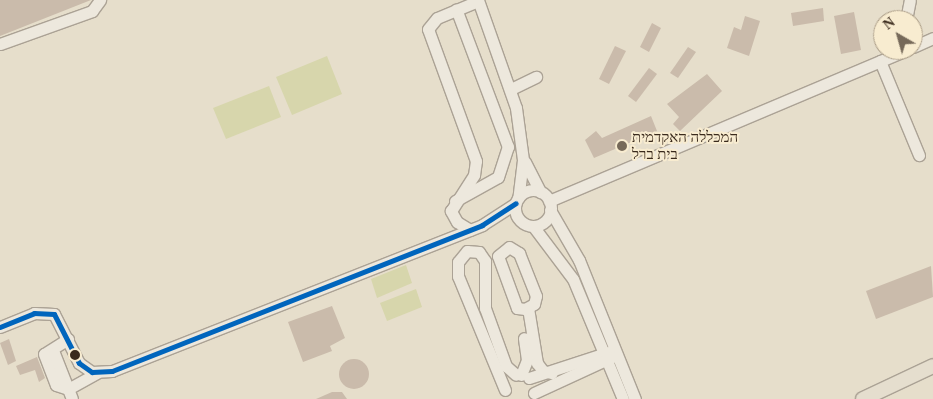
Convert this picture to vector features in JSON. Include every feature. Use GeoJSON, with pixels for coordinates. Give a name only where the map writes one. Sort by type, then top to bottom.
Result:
{"type":"FeatureCollection","features":[{"type":"Feature","properties":{"kind":"main road"},"geometry":{"type":"LineString","coordinates":[[863,399],[933,366]]}},
{"type":"Feature","properties":{"kind":"street"},"geometry":{"type":"LineString","coordinates":[[0,44],[92,11],[100,0]]}},
{"type":"Feature","properties":{"kind":"street"},"geometry":{"type":"LineString","coordinates":[[470,230],[454,218],[454,201],[474,175],[476,161],[428,29],[436,18],[479,1],[511,89],[522,156],[517,201],[527,224],[568,269],[623,399]]}},
{"type":"Feature","properties":{"kind":"street"},"geometry":{"type":"LineString","coordinates":[[454,201],[494,181],[507,156],[505,132],[456,9]]}},
{"type":"Feature","properties":{"kind":"street"},"geometry":{"type":"LineString","coordinates":[[482,225],[543,222],[550,206],[880,61],[919,155]]}},
{"type":"Feature","properties":{"kind":"street"},"geometry":{"type":"LineString","coordinates":[[511,89],[536,77]]}},
{"type":"Feature","properties":{"kind":"street"},"geometry":{"type":"LineString","coordinates":[[522,156],[578,260],[635,399]]}},
{"type":"Feature","properties":{"kind":"street"},"geometry":{"type":"LineString","coordinates":[[70,394],[97,373],[118,370],[470,230],[482,225],[517,201],[527,191],[540,192]]}},
{"type":"Feature","properties":{"kind":"street"},"geometry":{"type":"LineString","coordinates":[[522,308],[536,296],[519,253],[509,247],[498,256],[522,308],[537,363],[543,371],[552,373]]}},
{"type":"Feature","properties":{"kind":"street"},"geometry":{"type":"LineString","coordinates":[[522,308],[527,355],[522,376],[506,394],[458,276],[458,262],[467,251],[480,252],[485,261],[485,308],[506,366],[522,376],[533,396],[605,357]]}},
{"type":"Feature","properties":{"kind":"street"},"geometry":{"type":"LineString","coordinates":[[0,327],[48,312],[58,317],[80,363],[97,373]]}},
{"type":"Feature","properties":{"kind":"street"},"geometry":{"type":"LineString","coordinates":[[68,339],[44,354],[56,385],[70,394]]}},
{"type":"Feature","properties":{"kind":"street"},"geometry":{"type":"LineString","coordinates":[[522,376],[552,373],[616,353]]}},
{"type":"Feature","properties":{"kind":"street"},"geometry":{"type":"LineString","coordinates":[[54,354],[70,394]]}},
{"type":"Feature","properties":{"kind":"green space"},"geometry":{"type":"Polygon","coordinates":[[[327,56],[342,94],[292,115],[276,77],[327,56]]]}},
{"type":"Feature","properties":{"kind":"green space"},"geometry":{"type":"Polygon","coordinates":[[[269,86],[281,117],[226,139],[213,108],[269,86]]]}},
{"type":"Feature","properties":{"kind":"green space"},"geometry":{"type":"Polygon","coordinates":[[[406,265],[412,283],[377,298],[371,279],[406,265]]]}},
{"type":"Feature","properties":{"kind":"green space"},"geometry":{"type":"Polygon","coordinates":[[[416,289],[422,307],[387,321],[380,303],[416,289]]]}},
{"type":"Feature","properties":{"kind":"building"},"geometry":{"type":"Polygon","coordinates":[[[0,0],[91,0],[0,36],[0,0]]]}},
{"type":"Feature","properties":{"kind":"building"},"geometry":{"type":"Polygon","coordinates":[[[823,8],[824,21],[793,26],[791,13],[823,8]]]}},
{"type":"Feature","properties":{"kind":"building"},"geometry":{"type":"Polygon","coordinates":[[[854,12],[861,50],[841,54],[834,16],[854,12]]]}},
{"type":"Feature","properties":{"kind":"building"},"geometry":{"type":"Polygon","coordinates":[[[745,16],[760,21],[749,56],[727,48],[734,27],[741,30],[745,16]]]}},
{"type":"Feature","properties":{"kind":"building"},"geometry":{"type":"Polygon","coordinates":[[[652,23],[661,28],[649,52],[640,47],[652,23]]]}},
{"type":"Feature","properties":{"kind":"building"},"geometry":{"type":"Polygon","coordinates":[[[615,46],[626,51],[609,84],[599,79],[615,46]]]}},
{"type":"Feature","properties":{"kind":"building"},"geometry":{"type":"Polygon","coordinates":[[[688,47],[696,52],[678,78],[670,73],[688,47]]]}},
{"type":"Feature","properties":{"kind":"building"},"geometry":{"type":"Polygon","coordinates":[[[649,68],[657,74],[636,102],[628,96],[649,68]]]}},
{"type":"Feature","properties":{"kind":"building"},"geometry":{"type":"Polygon","coordinates":[[[707,74],[722,91],[680,131],[673,124],[679,117],[667,104],[707,74]]]}},
{"type":"Feature","properties":{"kind":"building"},"geometry":{"type":"Polygon","coordinates":[[[651,116],[657,131],[594,158],[585,140],[596,131],[602,138],[651,116]]]}},
{"type":"Feature","properties":{"kind":"building"},"geometry":{"type":"Polygon","coordinates":[[[931,266],[933,297],[876,319],[866,291],[931,266]]]}},
{"type":"Feature","properties":{"kind":"building"},"geometry":{"type":"Polygon","coordinates":[[[332,306],[345,338],[330,346],[332,351],[303,362],[288,322],[332,306]]]}},
{"type":"Feature","properties":{"kind":"building"},"geometry":{"type":"Polygon","coordinates":[[[9,339],[16,361],[8,365],[0,343],[9,339]]]}},
{"type":"Feature","properties":{"kind":"building"},"geometry":{"type":"Polygon","coordinates":[[[37,357],[45,378],[39,382],[35,370],[20,375],[16,366],[37,357]]]}},
{"type":"Feature","properties":{"kind":"building"},"geometry":{"type":"Polygon","coordinates":[[[354,359],[360,360],[368,368],[368,380],[360,388],[354,389],[348,388],[340,380],[339,374],[340,368],[348,360],[354,359]]]}},
{"type":"Feature","properties":{"kind":"building"},"geometry":{"type":"Polygon","coordinates":[[[332,392],[342,392],[347,399],[316,399],[332,392]]]}},
{"type":"Feature","properties":{"kind":"transit line"},"geometry":{"type":"LineString","coordinates":[[0,327],[34,313],[54,314],[79,363],[92,372],[112,371],[482,225],[516,203]]}},
{"type":"Feature","properties":{"kind":"place","name":"המכללה האקדמית בית ברל"},"geometry":{"type":"Point","coordinates":[622,146]}}]}
